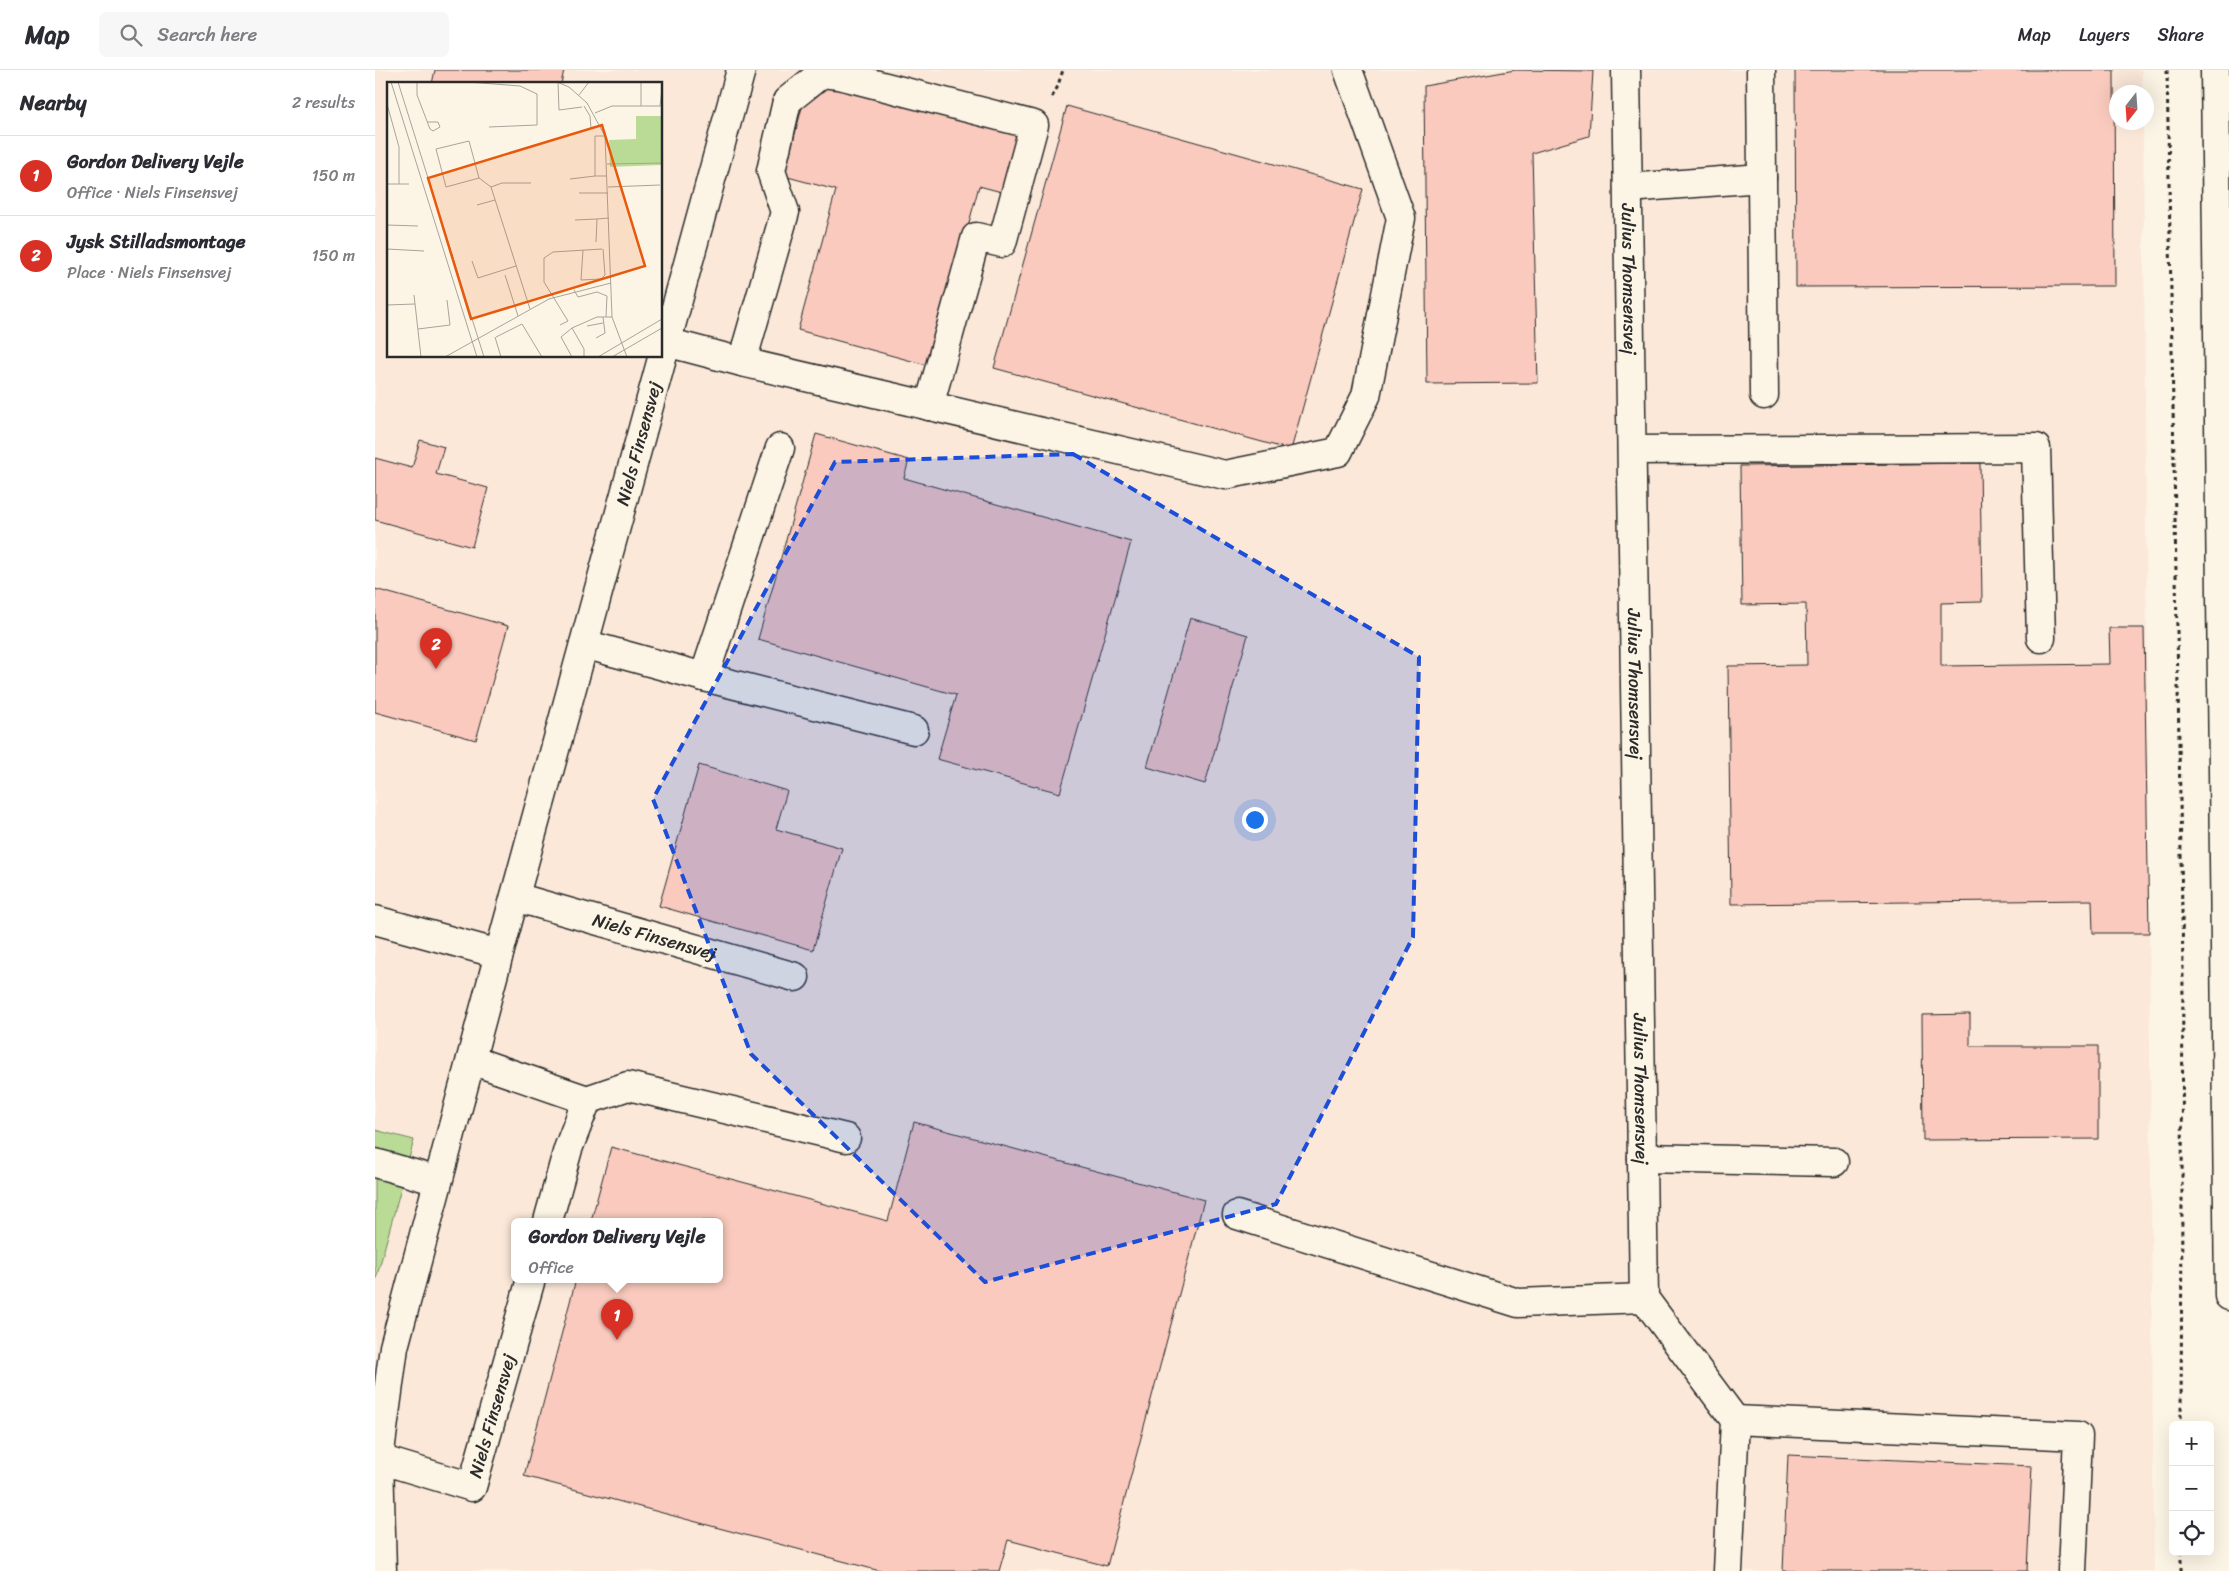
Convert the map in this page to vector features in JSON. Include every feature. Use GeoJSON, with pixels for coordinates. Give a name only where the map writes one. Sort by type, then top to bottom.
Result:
{"type":"FeatureCollection","features":[{"type":"Feature","properties":{"kind":"street","name":"Niels Finsensvej"},"geometry":{"type":"LineString","coordinates":[[663,357],[741,70]]}},
{"type":"Feature","properties":{"kind":"street"},"geometry":{"type":"LineString","coordinates":[[667,342],[742,362],[1225,475],[1338,452],[1366,396],[1401,218],[1347,70]]}},
{"type":"Feature","properties":{"kind":"street","name":"Julius Thomsensvej"},"geometry":{"type":"LineString","coordinates":[[1626,70],[1644,1298]]}},
{"type":"Feature","properties":{"kind":"street"},"geometry":{"type":"LineString","coordinates":[[1761,70],[1764,395]]}},
{"type":"Feature","properties":{"kind":"street"},"geometry":{"type":"LineString","coordinates":[[2215,70],[2229,1296]]}},
{"type":"Feature","properties":{"kind":"street"},"geometry":{"type":"LineString","coordinates":[[742,362],[785,212],[771,171],[787,101],[822,73],[839,74],[1034,125],[1002,243],[976,237],[929,406]]}},
{"type":"Feature","properties":{"kind":"street"},"geometry":{"type":"LineString","coordinates":[[1628,188],[1762,178]]}},
{"type":"Feature","properties":{"kind":"street","name":"Niels Finsensvej"},"geometry":{"type":"LineString","coordinates":[[382,1571],[379,1459],[394,1347],[499,954],[663,358]]}},
{"type":"Feature","properties":{"kind":"street"},"geometry":{"type":"LineString","coordinates":[[704,677],[780,448]]}},
{"type":"Feature","properties":{"kind":"street"},"geometry":{"type":"LineString","coordinates":[[1632,450],[2036,448],[2041,638]]}},
{"type":"Feature","properties":{"kind":"street"},"geometry":{"type":"LineString","coordinates":[[584,644],[704,677],[915,730]]}},
{"type":"Feature","properties":{"kind":"street","name":"Niels Finsensvej"},"geometry":{"type":"LineString","coordinates":[[515,897],[795,976]]}},
{"type":"Feature","properties":{"kind":"street"},"geometry":{"type":"LineString","coordinates":[[375,920],[499,954]]}},
{"type":"Feature","properties":{"kind":"street"},"geometry":{"type":"LineString","coordinates":[[471,1060],[587,1100],[629,1086],[846,1138]]}},
{"type":"Feature","properties":{"kind":"street"},"geometry":{"type":"LineString","coordinates":[[548,1218],[568,1149],[587,1100]]}},
{"type":"Feature","properties":{"kind":"street"},"geometry":{"type":"LineString","coordinates":[[1642,1158],[1834,1162]]}},
{"type":"Feature","properties":{"kind":"street"},"geometry":{"type":"LineString","coordinates":[[375,1163],[438,1181]]}},
{"type":"Feature","properties":{"kind":"street"},"geometry":{"type":"LineString","coordinates":[[1237,1215],[1518,1302],[1644,1298],[1735,1420],[1728,1571]]}},
{"type":"Feature","properties":{"kind":"street","name":"Niels Finsensvej"},"geometry":{"type":"LineString","coordinates":[[379,1459],[472,1487],[530,1283]]}},
{"type":"Feature","properties":{"kind":"street"},"geometry":{"type":"LineString","coordinates":[[1735,1420],[2078,1436],[2072,1571]]}},
{"type":"Feature","properties":{"kind":"path"},"geometry":{"type":"LineString","coordinates":[[2167,70],[2183,967],[2181,1421]]}},
{"type":"Feature","properties":{"kind":"path"},"geometry":{"type":"LineString","coordinates":[[2181,1556],[2181,1571]]}},
{"type":"Feature","properties":{"kind":"highlighted area"},"geometry":{"type":"Polygon","coordinates":[[[1073,454],[1419,657],[1413,937],[1276,1204],[985,1282],[751,1054],[653,799],[835,462],[1073,454]]]}},
{"type":"Feature","properties":{"kind":"shaded area"},"geometry":{"type":"Polygon","coordinates":[[[375,70],[2142,70],[2142,85],[2109,85],[2109,130],[2143,130],[2154,1571],[375,1571],[375,1284],[414,1140],[375,1130],[375,70]]]}},
{"type":"Feature","properties":{"kind":"green space"},"geometry":{"type":"Polygon","coordinates":[[[375,1130],[414,1140],[375,1283],[375,1130]]]}},
{"type":"Feature","properties":{"kind":"building"},"geometry":{"type":"Polygon","coordinates":[[[435,70],[564,70],[561,82],[432,82],[435,70]]]}},
{"type":"Feature","properties":{"kind":"building"},"geometry":{"type":"Polygon","coordinates":[[[1515,70],[1593,71],[1589,136],[1532,153],[1538,383],[1427,384],[1424,86],[1515,70]]]}},
{"type":"Feature","properties":{"kind":"building"},"geometry":{"type":"Polygon","coordinates":[[[1795,70],[2114,70],[2114,85],[2109,85],[2109,130],[2114,130],[2115,286],[1796,287],[1795,70]]]}},
{"type":"Feature","properties":{"kind":"building"},"geometry":{"type":"Polygon","coordinates":[[[823,82],[1024,137],[1009,194],[979,186],[930,366],[798,330],[836,190],[784,176],[806,92],[823,82]]]}},
{"type":"Feature","properties":{"kind":"building"},"geometry":{"type":"Polygon","coordinates":[[[1067,106],[1363,189],[1291,450],[994,368],[1067,106]]]}},
{"type":"Feature","properties":{"kind":"building"},"geometry":{"type":"Polygon","coordinates":[[[816,434],[909,460],[904,478],[1131,542],[1060,793],[937,759],[956,695],[758,639],[816,434]]]}},
{"type":"Feature","properties":{"kind":"building"},"geometry":{"type":"Polygon","coordinates":[[[420,440],[444,447],[436,474],[488,488],[472,547],[375,520],[375,458],[412,468],[420,440]]]}},
{"type":"Feature","properties":{"kind":"building"},"geometry":{"type":"Polygon","coordinates":[[[1980,463],[1982,602],[1941,603],[1941,666],[2110,664],[2109,628],[2144,628],[2149,933],[2093,933],[2092,900],[1731,904],[1728,666],[1807,665],[1806,604],[1742,605],[1740,466],[1980,463]]]}},
{"type":"Feature","properties":{"kind":"building"},"geometry":{"type":"Polygon","coordinates":[[[375,589],[508,626],[476,740],[375,712],[375,589]]]}},
{"type":"Feature","properties":{"kind":"building"},"geometry":{"type":"Polygon","coordinates":[[[1190,618],[1248,635],[1205,784],[1147,767],[1190,618]]]}},
{"type":"Feature","properties":{"kind":"building"},"geometry":{"type":"Polygon","coordinates":[[[699,765],[787,791],[776,829],[842,848],[813,950],[659,906],[699,765]]]}},
{"type":"Feature","properties":{"kind":"building"},"geometry":{"type":"Polygon","coordinates":[[[1970,1014],[1970,1046],[2098,1046],[2098,1139],[1923,1140],[1922,1015],[1970,1014]]]}},
{"type":"Feature","properties":{"kind":"building"},"geometry":{"type":"Polygon","coordinates":[[[914,1122],[1204,1200],[1107,1566],[1008,1540],[999,1571],[880,1571],[524,1476],[575,1283],[723,1283],[723,1218],[592,1218],[611,1147],[888,1221],[914,1122]]]}},
{"type":"Feature","properties":{"kind":"building"},"geometry":{"type":"Polygon","coordinates":[[[1788,1455],[2032,1466],[2027,1571],[1783,1571],[1788,1455]]]}},
{"type":"Feature","properties":{"kind":"place","name":"Jysk Stilladsmontage"},"geometry":{"type":"Point","coordinates":[436,669]}},
{"type":"Feature","properties":{"kind":"place","name":"Gordon Delivery Vejle"},"geometry":{"type":"Point","coordinates":[617,1340]}}]}
